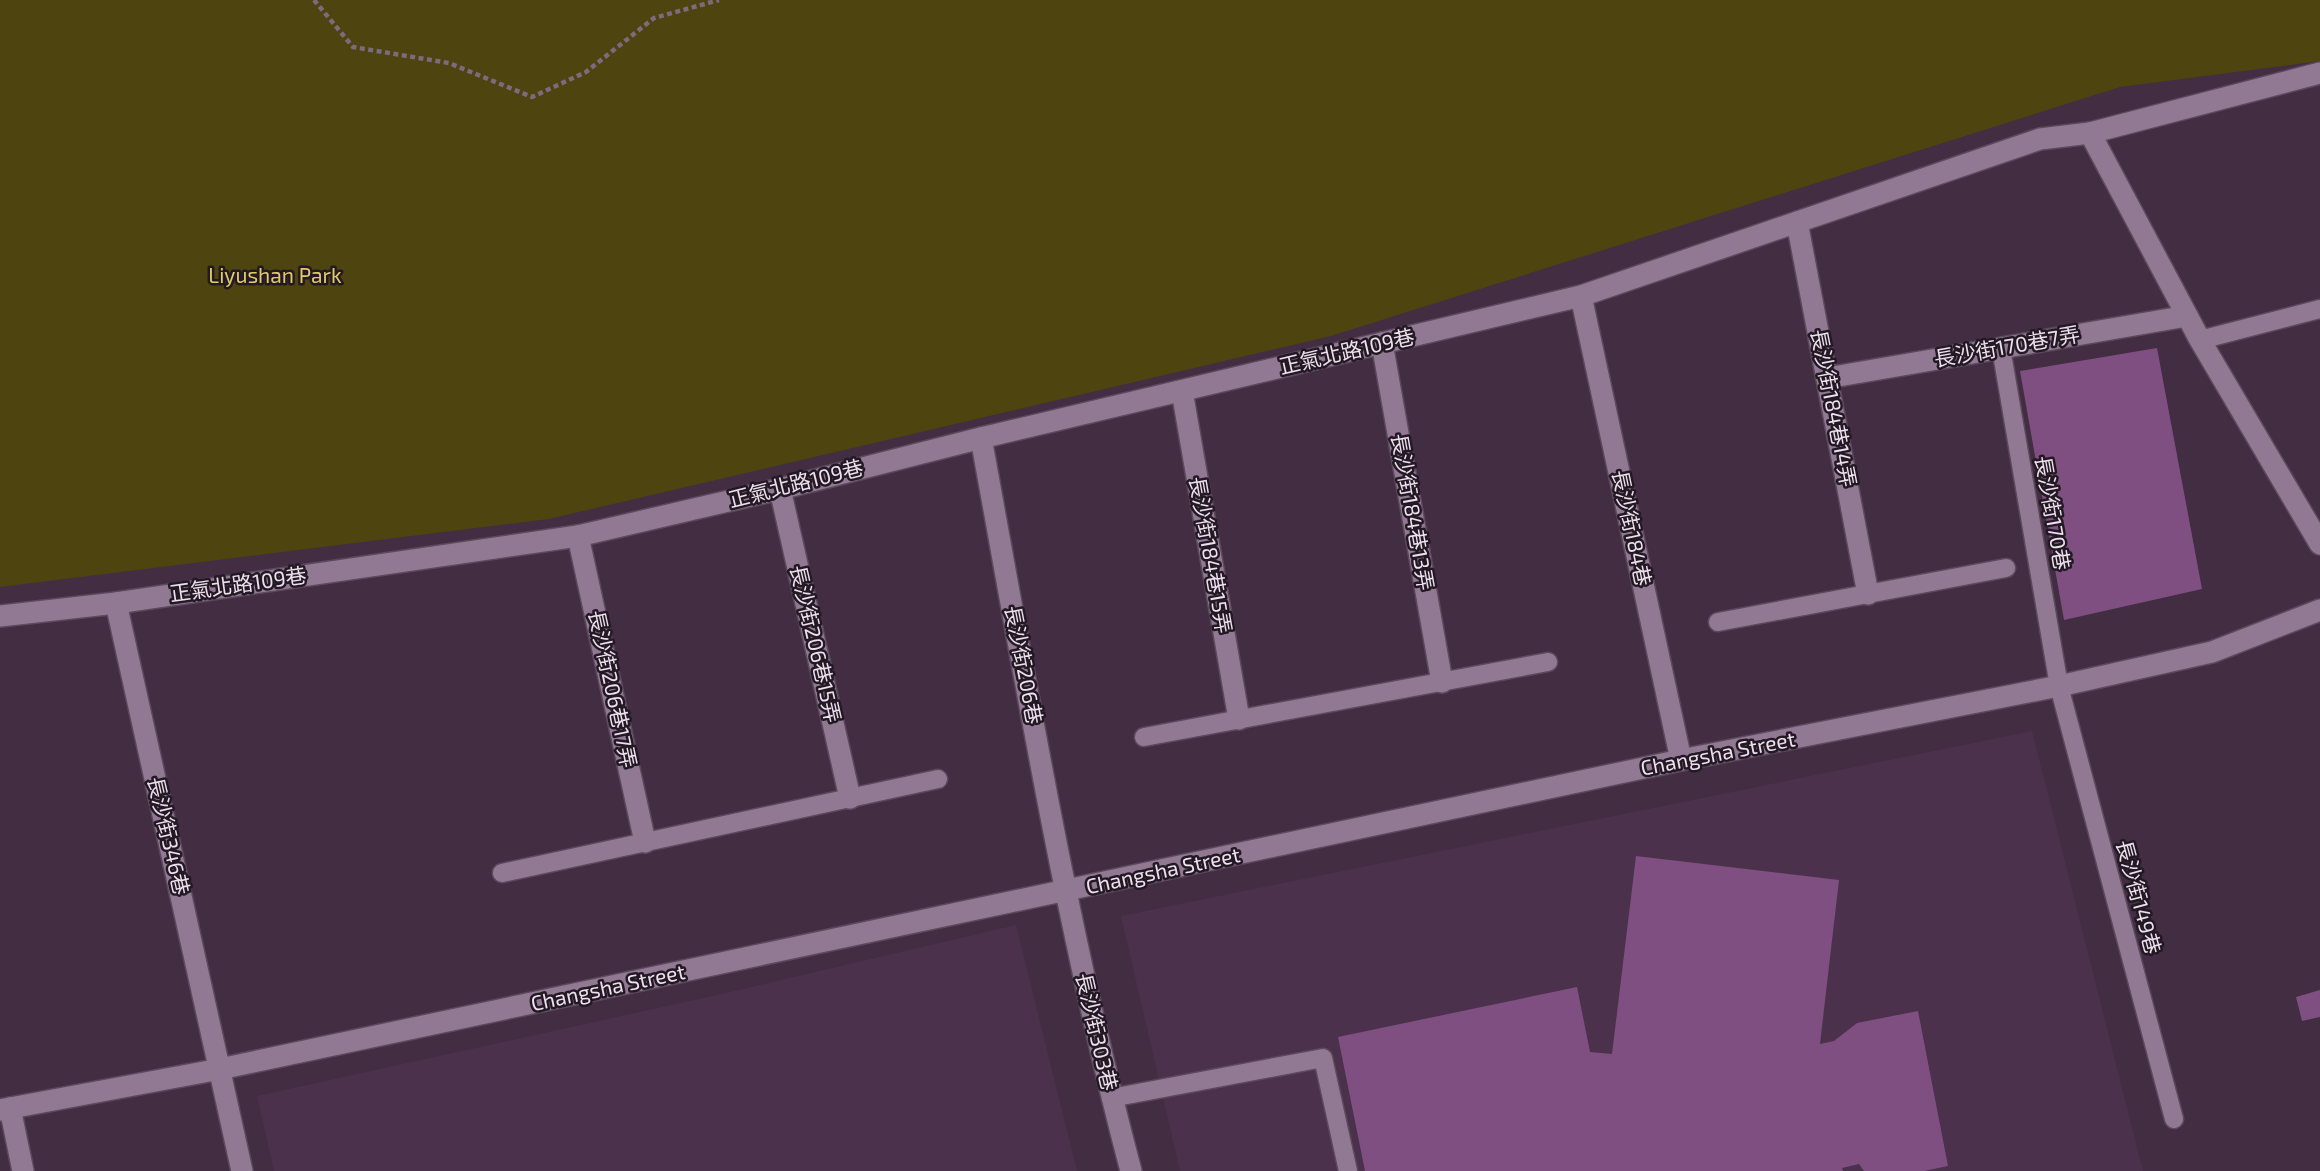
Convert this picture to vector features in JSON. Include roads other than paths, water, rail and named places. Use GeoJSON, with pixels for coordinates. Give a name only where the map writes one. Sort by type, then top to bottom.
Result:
{"type":"FeatureCollection","features":[{"type":"Feature","properties":{"kind":"street","name":"正氣北路109巷"},"geometry":{"type":"LineString","coordinates":[[0,616],[117,603],[578,536],[780,489],[981,438],[1581,296],[2040,139],[2091,132],[2320,73]]}},
{"type":"Feature","properties":{"kind":"street"},"geometry":{"type":"LineString","coordinates":[[2091,132],[2200,340],[2320,544]]}},
{"type":"Feature","properties":{"kind":"street","name":"長沙街184巷14弄"},"geometry":{"type":"LineString","coordinates":[[1797,222],[1868,594]]}},
{"type":"Feature","properties":{"kind":"street","name":"長沙街184巷"},"geometry":{"type":"LineString","coordinates":[[1581,296],[1681,760]]}},
{"type":"Feature","properties":{"kind":"street","name":"長沙街170巷7弄"},"geometry":{"type":"LineString","coordinates":[[1827,378],[2187,316]]}},
{"type":"Feature","properties":{"kind":"street","name":"長沙街184巷13弄"},"geometry":{"type":"LineString","coordinates":[[1382,343],[1442,682]]}},
{"type":"Feature","properties":{"kind":"street","name":"長沙街184巷15弄"},"geometry":{"type":"LineString","coordinates":[[1182,391],[1239,719]]}},
{"type":"Feature","properties":{"kind":"street","name":"長沙街206巷"},"geometry":{"type":"LineString","coordinates":[[981,438],[1065,892]]}},
{"type":"Feature","properties":{"kind":"street","name":"長沙街206巷15弄"},"geometry":{"type":"LineString","coordinates":[[780,489],[850,799]]}},
{"type":"Feature","properties":{"kind":"street","name":"長沙街206巷17弄"},"geometry":{"type":"LineString","coordinates":[[578,536],[645,842]]}},
{"type":"Feature","properties":{"kind":"street","name":"長沙街346巷"},"geometry":{"type":"LineString","coordinates":[[117,603],[242,1171]]}},
{"type":"Feature","properties":{"kind":"street","name":"Changsha Street"},"geometry":{"type":"LineString","coordinates":[[5,1109],[220,1069],[1681,760],[2059,686],[2212,652],[2320,610]]}},
{"type":"Feature","properties":{"kind":"street","name":"長沙街303巷"},"geometry":{"type":"LineString","coordinates":[[1065,892],[1130,1171]]}},
{"type":"Feature","properties":{"kind":"street"},"geometry":{"type":"LineString","coordinates":[[5,1109],[23,1171]]}},
{"type":"Feature","properties":{"kind":"lane"},"geometry":{"type":"LineString","coordinates":[[2200,340],[2320,309]]}},
{"type":"Feature","properties":{"kind":"lane","name":"長沙街170巷"},"geometry":{"type":"LineString","coordinates":[[2001,348],[2059,686]]}},
{"type":"Feature","properties":{"kind":"lane"},"geometry":{"type":"LineString","coordinates":[[1718,622],[2006,568]]}},
{"type":"Feature","properties":{"kind":"lane"},"geometry":{"type":"LineString","coordinates":[[1144,737],[1548,662]]}},
{"type":"Feature","properties":{"kind":"lane","name":"長沙街149巷"},"geometry":{"type":"LineString","coordinates":[[2059,686],[2174,1119]]}},
{"type":"Feature","properties":{"kind":"lane"},"geometry":{"type":"LineString","coordinates":[[502,873],[939,779]]}},
{"type":"Feature","properties":{"kind":"lane"},"geometry":{"type":"LineString","coordinates":[[1111,1098],[1323,1058],[1348,1171]]}},
{"type":"Feature","properties":{"kind":"park label","name":"Liyushan Park"},"geometry":{"type":"Point","coordinates":[275,276]}}]}
